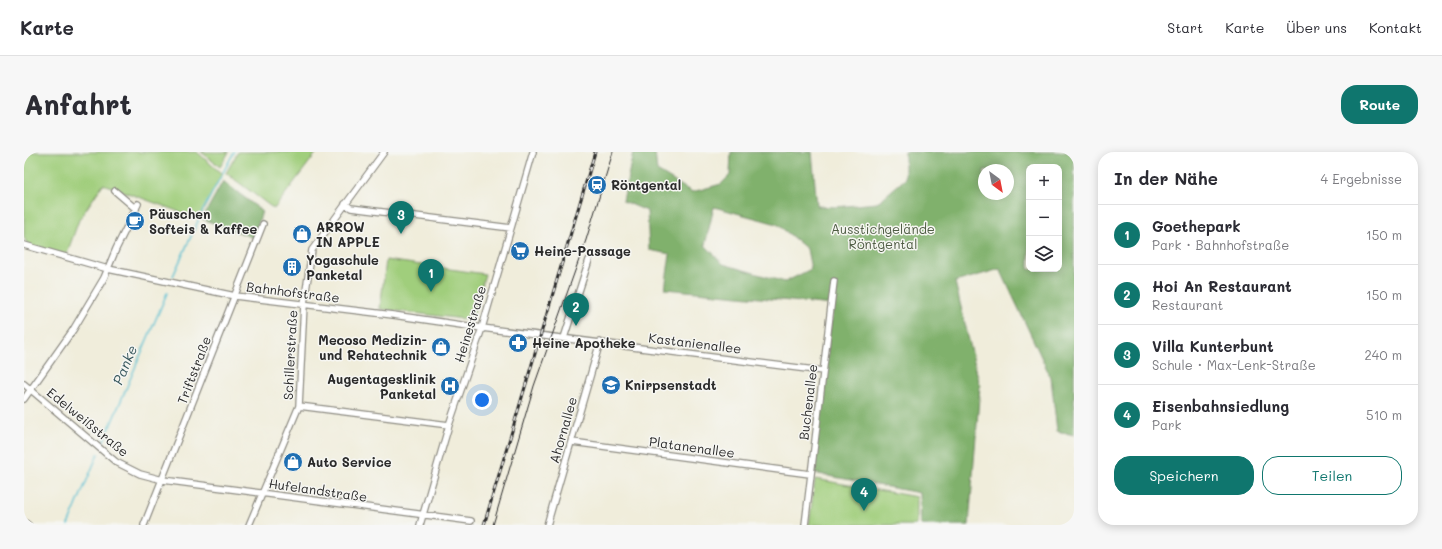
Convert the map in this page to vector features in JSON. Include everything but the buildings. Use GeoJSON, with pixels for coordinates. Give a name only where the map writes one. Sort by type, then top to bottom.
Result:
{"type":"FeatureCollection","features":[{"type":"Feature","properties":{"kind":"street","name":"Schillerstraße"},"geometry":{"type":"LineString","coordinates":[[250,525],[299,406],[304,304],[312,250],[384,152]]}},
{"type":"Feature","properties":{"kind":"street","name":"Heinestraße"},"geometry":{"type":"LineString","coordinates":[[420,525],[449,425],[482,328],[533,152]]}},
{"type":"Feature","properties":{"kind":"street"},"geometry":{"type":"LineString","coordinates":[[24,399],[73,330],[108,269],[137,206],[115,191]]}},
{"type":"Feature","properties":{"kind":"street"},"geometry":{"type":"LineString","coordinates":[[345,204],[351,208],[511,228]]}},
{"type":"Feature","properties":{"kind":"street","name":"Triftstraße"},"geometry":{"type":"LineString","coordinates":[[144,525],[263,224]]}},
{"type":"Feature","properties":{"kind":"street","name":"Bahnhofstraße"},"geometry":{"type":"LineString","coordinates":[[24,245],[108,269],[235,296],[564,338]]}},
{"type":"Feature","properties":{"kind":"street"},"geometry":{"type":"LineString","coordinates":[[564,338],[589,260]]}},
{"type":"Feature","properties":{"kind":"street","name":"Buchenallee"},"geometry":{"type":"LineString","coordinates":[[805,525],[834,281]]}},
{"type":"Feature","properties":{"kind":"street","name":"Kastanienallee"},"geometry":{"type":"LineString","coordinates":[[564,338],[823,370]]}},
{"type":"Feature","properties":{"kind":"street","name":"Ahornallee"},"geometry":{"type":"LineString","coordinates":[[547,525],[600,342]]}},
{"type":"Feature","properties":{"kind":"street","name":"Edelweißstraße"},"geometry":{"type":"LineString","coordinates":[[24,384],[116,462],[140,474],[163,480]]}},
{"type":"Feature","properties":{"kind":"street"},"geometry":{"type":"LineString","coordinates":[[299,406],[449,425]]}},
{"type":"Feature","properties":{"kind":"street","name":"Platanenallee"},"geometry":{"type":"LineString","coordinates":[[572,442],[810,474]]}},
{"type":"Feature","properties":{"kind":"street","name":"Hufelandstraße"},"geometry":{"type":"LineString","coordinates":[[163,480],[471,521]]}},
{"type":"Feature","properties":{"kind":"street"},"geometry":{"type":"LineString","coordinates":[[24,522],[28,525]]}},
{"type":"Feature","properties":{"kind":"green space"},"geometry":{"type":"Polygon","coordinates":[[[24,152],[197,152],[222,174],[199,219],[103,184],[79,220],[66,256],[28,246],[24,237],[24,152]]]}},
{"type":"Feature","properties":{"kind":"green space"},"geometry":{"type":"Polygon","coordinates":[[[201,152],[229,152],[220,167],[201,152]]]}},
{"type":"Feature","properties":{"kind":"green space"},"geometry":{"type":"Polygon","coordinates":[[[238,152],[317,152],[274,209],[226,173],[238,152]]]}},
{"type":"Feature","properties":{"kind":"green space","name":"Ausstichgelände Röntgental"},"geometry":{"type":"Polygon","coordinates":[[[633,152],[655,152],[657,171],[692,192],[721,184],[730,175],[731,152],[812,152],[817,206],[836,207],[877,203],[905,179],[905,152],[1074,152],[1074,435],[1057,431],[1051,378],[1000,269],[955,282],[980,386],[969,525],[921,525],[920,493],[813,473],[833,305],[665,289],[670,254],[649,250],[647,211],[623,201],[633,152]],[[714,207],[705,245],[723,264],[785,282],[811,269],[807,249],[777,224],[714,207]]]}},
{"type":"Feature","properties":{"kind":"green space"},"geometry":{"type":"Polygon","coordinates":[[[223,181],[262,211],[254,238],[202,219],[223,181]]]}},
{"type":"Feature","properties":{"kind":"green space"},"geometry":{"type":"Polygon","coordinates":[[[386,260],[485,274],[472,320],[380,309],[386,260]]]}},
{"type":"Feature","properties":{"kind":"green space"},"geometry":{"type":"Polygon","coordinates":[[[815,479],[917,497],[917,525],[809,525],[815,479]]]}},
{"type":"Feature","properties":{"kind":"waterway","name":"Panke"},"geometry":{"type":"LineString","coordinates":[[173,276],[203,210],[234,152]]}},
{"type":"Feature","properties":{"kind":"waterway","name":"Panke"},"geometry":{"type":"LineString","coordinates":[[102,445],[167,293]]}},
{"type":"Feature","properties":{"kind":"waterway","name":"Panke"},"geometry":{"type":"LineString","coordinates":[[68,525],[98,454]]}},
{"type":"Feature","properties":{"kind":"tram line"},"geometry":{"type":"LineString","coordinates":[[493,525],[534,386],[586,240],[613,152]]}},
{"type":"Feature","properties":{"kind":"railway"},"geometry":{"type":"LineString","coordinates":[[484,525],[595,152]]}},
{"type":"Feature","properties":{"kind":"place","name":"Röntgental"},"geometry":{"type":"Point","coordinates":[597,185]}},
{"type":"Feature","properties":{"kind":"place","name":"Päuschen Softeis & Kaffee"},"geometry":{"type":"Point","coordinates":[135,221]}},
{"type":"Feature","properties":{"kind":"place","name":"ARROW IN APPLE"},"geometry":{"type":"Point","coordinates":[302,234]}},
{"type":"Feature","properties":{"kind":"place","name":"Villa Kunterbunt"},"geometry":{"type":"Point","coordinates":[401,234]}},
{"type":"Feature","properties":{"kind":"place","name":"Heine-Passage"},"geometry":{"type":"Point","coordinates":[520,251]}},
{"type":"Feature","properties":{"kind":"place","name":"Yogaschule Panketal"},"geometry":{"type":"Point","coordinates":[292,267]}},
{"type":"Feature","properties":{"kind":"place","name":"Goethepark"},"geometry":{"type":"Point","coordinates":[431,292]}},
{"type":"Feature","properties":{"kind":"place","name":"Hoi An Restaurant"},"geometry":{"type":"Point","coordinates":[576,326]}},
{"type":"Feature","properties":{"kind":"place","name":"Heine Apotheke"},"geometry":{"type":"Point","coordinates":[518,343]}},
{"type":"Feature","properties":{"kind":"place","name":"Mecoso Medizin- und Rehatechnik"},"geometry":{"type":"Point","coordinates":[441,347]}},
{"type":"Feature","properties":{"kind":"place","name":"Knirpsenstadt"},"geometry":{"type":"Point","coordinates":[611,385]}},
{"type":"Feature","properties":{"kind":"place","name":"Augentagesklinik Panketal"},"geometry":{"type":"Point","coordinates":[450,386]}},
{"type":"Feature","properties":{"kind":"place","name":"Auto Service"},"geometry":{"type":"Point","coordinates":[293,462]}},
{"type":"Feature","properties":{"kind":"place","name":"Eisenbahnsiedlung"},"geometry":{"type":"Point","coordinates":[864,511]}}]}
